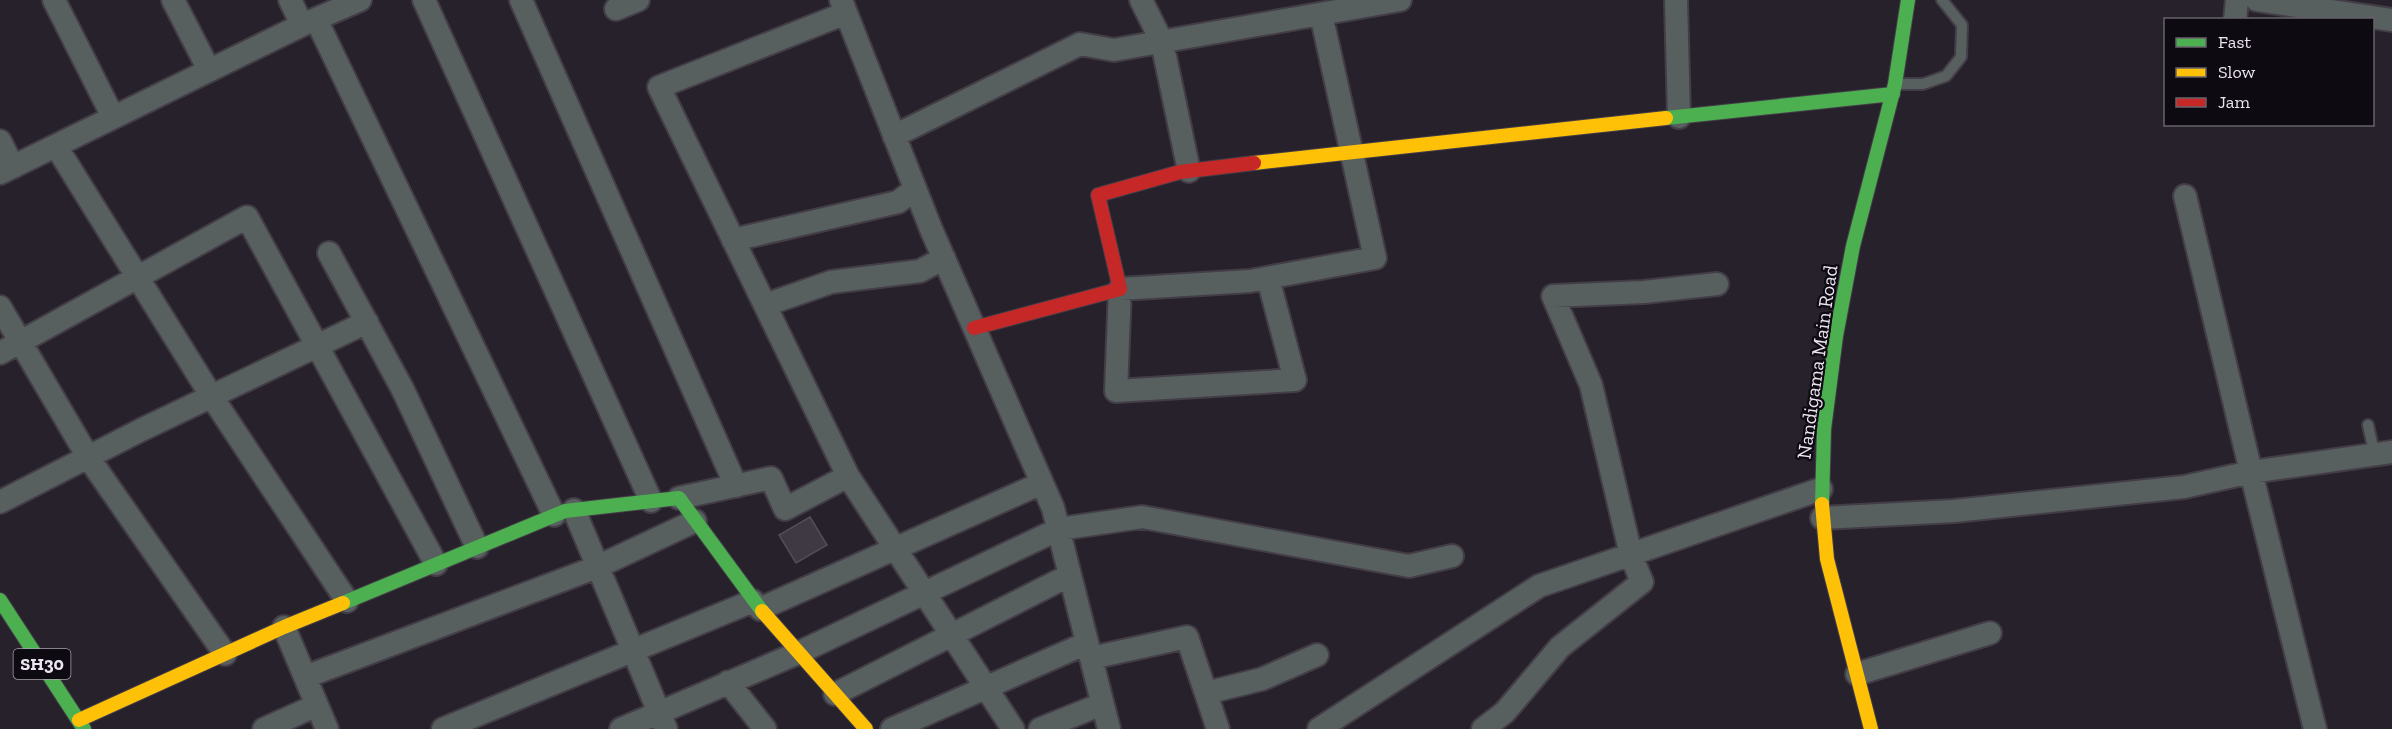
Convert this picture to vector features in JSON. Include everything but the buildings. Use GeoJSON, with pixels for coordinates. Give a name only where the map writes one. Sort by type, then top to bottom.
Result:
{"type":"FeatureCollection","features":[{"type":"Feature","properties":{"kind":"street"},"geometry":{"type":"LineString","coordinates":[[54,0],[113,117]]}},
{"type":"Feature","properties":{"kind":"street"},"geometry":{"type":"LineString","coordinates":[[173,0],[209,70]]}},
{"type":"Feature","properties":{"kind":"street"},"geometry":{"type":"LineString","coordinates":[[290,0],[309,22],[564,512],[597,567],[663,720]]}},
{"type":"Feature","properties":{"kind":"street"},"geometry":{"type":"LineString","coordinates":[[0,141],[7,170],[209,70],[360,0]]}},
{"type":"Feature","properties":{"kind":"street"},"geometry":{"type":"LineString","coordinates":[[424,0],[651,501]]}},
{"type":"Feature","properties":{"kind":"street"},"geometry":{"type":"LineString","coordinates":[[521,0],[736,486]]}},
{"type":"Feature","properties":{"kind":"street"},"geometry":{"type":"LineString","coordinates":[[616,9],[638,0]]}},
{"type":"Feature","properties":{"kind":"street"},"geometry":{"type":"LineString","coordinates":[[1141,0],[1162,42],[1189,171]]}},
{"type":"Feature","properties":{"kind":"street"},"geometry":{"type":"LineString","coordinates":[[894,136],[1080,44],[1114,50],[1400,0]]}},
{"type":"Feature","properties":{"kind":"street"},"geometry":{"type":"LineString","coordinates":[[1676,0],[1679,117]]}},
{"type":"Feature","properties":{"kind":"street","name":"Nandigama Main Road"},"geometry":{"type":"LineString","coordinates":[[1871,729],[1827,559],[1821,518],[1824,429],[1836,336],[1853,246],[1894,89],[1908,0]]}},
{"type":"Feature","properties":{"kind":"street"},"geometry":{"type":"LineString","coordinates":[[2235,18],[2237,0]]}},
{"type":"Feature","properties":{"kind":"street"},"geometry":{"type":"LineString","coordinates":[[2257,0],[2392,20]]}},
{"type":"Feature","properties":{"kind":"street"},"geometry":{"type":"LineString","coordinates":[[1013,729],[849,476],[659,87],[843,6],[915,189],[1053,508],[1109,729]]}},
{"type":"Feature","properties":{"kind":"street"},"geometry":{"type":"LineString","coordinates":[[974,328],[1120,289],[1250,281],[1375,258],[1321,14]]}},
{"type":"Feature","properties":{"kind":"street"},"geometry":{"type":"LineString","coordinates":[[1268,278],[1295,380],[1116,392],[1120,289],[1098,195],[1189,171],[1352,151],[1679,117],[1894,89]]}},
{"type":"Feature","properties":{"kind":"street"},"geometry":{"type":"LineString","coordinates":[[56,146],[212,397],[347,601]]}},
{"type":"Feature","properties":{"kind":"street"},"geometry":{"type":"LineString","coordinates":[[734,240],[898,202],[915,189]]}},
{"type":"Feature","properties":{"kind":"street"},"geometry":{"type":"LineString","coordinates":[[2186,196],[2315,729]]}},
{"type":"Feature","properties":{"kind":"street"},"geometry":{"type":"LineString","coordinates":[[0,353],[247,217],[436,564]]}},
{"type":"Feature","properties":{"kind":"street"},"geometry":{"type":"LineString","coordinates":[[329,253],[403,390],[477,547]]}},
{"type":"Feature","properties":{"kind":"street"},"geometry":{"type":"LineString","coordinates":[[765,304],[831,282],[920,271],[944,258]]}},
{"type":"Feature","properties":{"kind":"street"},"geometry":{"type":"LineString","coordinates":[[1483,729],[1505,712],[1560,647],[1642,582],[1631,555],[1591,385],[1553,296],[1644,292],[1717,285]]}},
{"type":"Feature","properties":{"kind":"street"},"geometry":{"type":"LineString","coordinates":[[0,307],[88,457],[225,654]]}},
{"type":"Feature","properties":{"kind":"street"},"geometry":{"type":"LineString","coordinates":[[0,502],[367,322]]}},
{"type":"Feature","properties":{"kind":"street"},"geometry":{"type":"LineString","coordinates":[[1821,518],[1954,511],[2184,487],[2251,472],[2384,454]]}},
{"type":"Feature","properties":{"kind":"street"},"geometry":{"type":"LineString","coordinates":[[81,725],[284,627],[564,512],[679,498],[771,478],[785,509],[849,476]]}},
{"type":"Feature","properties":{"kind":"street"},"geometry":{"type":"LineString","coordinates":[[443,729],[633,650],[756,605],[895,549],[1042,483]]}},
{"type":"Feature","properties":{"kind":"street"},"geometry":{"type":"LineString","coordinates":[[1319,729],[1539,586],[1821,489]]}},
{"type":"Feature","properties":{"kind":"street"},"geometry":{"type":"LineString","coordinates":[[679,498],[756,605],[866,729]]}},
{"type":"Feature","properties":{"kind":"street"},"geometry":{"type":"LineString","coordinates":[[621,729],[663,720],[728,682],[798,653],[1059,529],[1142,517],[1409,566],[1452,556]]}},
{"type":"Feature","properties":{"kind":"street"},"geometry":{"type":"LineString","coordinates":[[305,677],[597,567],[695,521]]}},
{"type":"Feature","properties":{"kind":"street"},"geometry":{"type":"LineString","coordinates":[[834,694],[1070,575]]}},
{"type":"Feature","properties":{"kind":"street","name":"SH30"},"geometry":{"type":"LineString","coordinates":[[0,600],[81,725]]}},
{"type":"Feature","properties":{"kind":"street"},"geometry":{"type":"LineString","coordinates":[[284,627],[327,729]]}},
{"type":"Feature","properties":{"kind":"street"},"geometry":{"type":"LineString","coordinates":[[1857,674],[1990,633]]}},
{"type":"Feature","properties":{"kind":"street"},"geometry":{"type":"LineString","coordinates":[[892,729],[986,688],[1089,650],[1187,637],[1218,729]]}},
{"type":"Feature","properties":{"kind":"street"},"geometry":{"type":"LineString","coordinates":[[1206,693],[1262,678],[1317,655]]}},
{"type":"Feature","properties":{"kind":"street"},"geometry":{"type":"LineString","coordinates":[[728,682],[765,729]]}},
{"type":"Feature","properties":{"kind":"street"},"geometry":{"type":"LineString","coordinates":[[1040,729],[1102,704]]}},
{"type":"Feature","properties":{"kind":"street"},"geometry":{"type":"LineString","coordinates":[[264,729],[317,705]]}},
{"type":"Feature","properties":{"kind":"lane"},"geometry":{"type":"LineString","coordinates":[[1894,89],[1923,84],[1946,76],[1961,57],[1962,25],[1942,0]]}},
{"type":"Feature","properties":{"kind":"lane"},"geometry":{"type":"LineString","coordinates":[[2368,425],[2384,454]]}},
{"type":"Feature","properties":{"kind":"traffic: fast"},"geometry":{"type":"LineString","coordinates":[[1822,504],[1824,429],[1836,336],[1853,246],[1895,84],[1908,0]]}},
{"type":"Feature","properties":{"kind":"traffic: fast"},"geometry":{"type":"LineString","coordinates":[[1666,118],[1893,94]]}},
{"type":"Feature","properties":{"kind":"traffic: fast"},"geometry":{"type":"LineString","coordinates":[[343,603],[565,511],[679,498],[762,611]]}},
{"type":"Feature","properties":{"kind":"traffic: fast"},"geometry":{"type":"LineString","coordinates":[[0,600],[84,729]]}},
{"type":"Feature","properties":{"kind":"traffic: slow"},"geometry":{"type":"LineString","coordinates":[[1254,163],[1666,118]]}},
{"type":"Feature","properties":{"kind":"traffic: slow"},"geometry":{"type":"LineString","coordinates":[[1822,504],[1827,559],[1871,729]]}},
{"type":"Feature","properties":{"kind":"traffic: slow"},"geometry":{"type":"LineString","coordinates":[[79,720],[284,627],[343,603]]}},
{"type":"Feature","properties":{"kind":"traffic: slow"},"geometry":{"type":"LineString","coordinates":[[762,611],[866,729]]}},
{"type":"Feature","properties":{"kind":"traffic: jam"},"geometry":{"type":"LineString","coordinates":[[974,328],[1120,289],[1098,195],[1180,172],[1254,163]]}}]}
